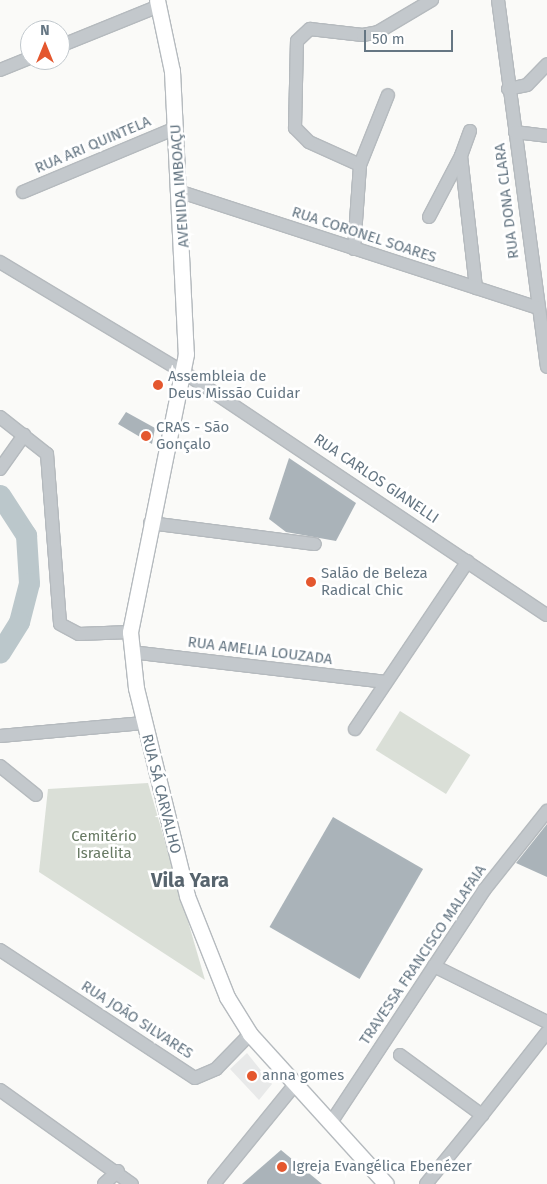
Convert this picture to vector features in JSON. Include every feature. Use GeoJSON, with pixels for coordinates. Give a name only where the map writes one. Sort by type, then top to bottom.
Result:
{"type":"FeatureCollection","features":[{"type":"Feature","properties":{"kind":"main road","name":"AVENIDA IMBOAÇU"},"geometry":{"type":"LineString","coordinates":[[158,3],[172,71],[181,192],[185,373]]}},
{"type":"Feature","properties":{"kind":"main road","name":"RUA SÁ CARVALHO"},"geometry":{"type":"LineString","coordinates":[[185,373],[150,524],[130,632],[130,652],[143,723],[188,896],[213,967],[250,1034],[332,1121],[386,1184]]}},
{"type":"Feature","properties":{"kind":"street"},"geometry":{"type":"LineString","coordinates":[[360,165],[309,142],[294,128],[297,41],[310,29],[363,35],[378,32],[432,0]]}},
{"type":"Feature","properties":{"kind":"street","name":"RUA DONA CLARA"},"geometry":{"type":"LineString","coordinates":[[498,0],[537,308],[547,367]]}},
{"type":"Feature","properties":{"kind":"street"},"geometry":{"type":"LineString","coordinates":[[70,42],[158,3]]}},
{"type":"Feature","properties":{"kind":"street"},"geometry":{"type":"LineString","coordinates":[[0,70],[20,62]]}},
{"type":"Feature","properties":{"kind":"street"},"geometry":{"type":"LineString","coordinates":[[527,85],[547,64]]}},
{"type":"Feature","properties":{"kind":"street"},"geometry":{"type":"LineString","coordinates":[[508,89],[547,79]]}},
{"type":"Feature","properties":{"kind":"street"},"geometry":{"type":"LineString","coordinates":[[354,249],[360,165],[388,95]]}},
{"type":"Feature","properties":{"kind":"street","name":"RUA ARI QUINTELA"},"geometry":{"type":"LineString","coordinates":[[23,192],[176,128]]}},
{"type":"Feature","properties":{"kind":"street"},"geometry":{"type":"LineString","coordinates":[[429,217],[460,156],[470,131]]}},
{"type":"Feature","properties":{"kind":"street"},"geometry":{"type":"LineString","coordinates":[[515,132],[547,136]]}},
{"type":"Feature","properties":{"kind":"street"},"geometry":{"type":"LineString","coordinates":[[460,156],[476,288]]}},
{"type":"Feature","properties":{"kind":"street","name":"RUA CORONEL SOARES"},"geometry":{"type":"LineString","coordinates":[[181,192],[537,308]]}},
{"type":"Feature","properties":{"kind":"street","name":"RUA CARLOS GIANELLI"},"geometry":{"type":"LineString","coordinates":[[0,262],[185,373],[547,615]]}},
{"type":"Feature","properties":{"kind":"street"},"geometry":{"type":"LineString","coordinates":[[0,417],[47,454],[60,624],[79,634],[130,632]]}},
{"type":"Feature","properties":{"kind":"street"},"geometry":{"type":"LineString","coordinates":[[0,469],[24,435]]}},
{"type":"Feature","properties":{"kind":"street"},"geometry":{"type":"LineString","coordinates":[[150,524],[315,544]]}},
{"type":"Feature","properties":{"kind":"street"},"geometry":{"type":"LineString","coordinates":[[355,729],[468,561]]}},
{"type":"Feature","properties":{"kind":"street","name":"RUA AMELIA LOUZADA"},"geometry":{"type":"LineString","coordinates":[[130,652],[386,682]]}},
{"type":"Feature","properties":{"kind":"street"},"geometry":{"type":"LineString","coordinates":[[0,736],[143,723]]}},
{"type":"Feature","properties":{"kind":"street"},"geometry":{"type":"LineString","coordinates":[[0,766],[36,795]]}},
{"type":"Feature","properties":{"kind":"street","name":"TRAVESSA FRANCISCO MALAFAIA"},"geometry":{"type":"LineString","coordinates":[[332,1121],[485,889],[547,811]]}},
{"type":"Feature","properties":{"kind":"street","name":"RUA JOÃO SILVARES"},"geometry":{"type":"LineString","coordinates":[[0,950],[195,1078],[216,1070],[250,1034]]}},
{"type":"Feature","properties":{"kind":"street"},"geometry":{"type":"LineString","coordinates":[[434,966],[547,1022]]}},
{"type":"Feature","properties":{"kind":"street"},"geometry":{"type":"LineString","coordinates":[[426,1184],[547,1032]]}},
{"type":"Feature","properties":{"kind":"street"},"geometry":{"type":"LineString","coordinates":[[400,1055],[482,1115]]}},
{"type":"Feature","properties":{"kind":"street"},"geometry":{"type":"LineString","coordinates":[[214,1184],[296,1083]]}},
{"type":"Feature","properties":{"kind":"street"},"geometry":{"type":"LineString","coordinates":[[0,1090],[118,1171],[132,1184]]}},
{"type":"Feature","properties":{"kind":"street"},"geometry":{"type":"LineString","coordinates":[[104,1184],[118,1171]]}},
{"type":"Feature","properties":{"kind":"shaded area","name":"anna gomes"},"geometry":{"type":"Polygon","coordinates":[[[247,1053],[272,1084],[259,1100],[230,1069],[247,1053]]]}},
{"type":"Feature","properties":{"kind":"green space"},"geometry":{"type":"Polygon","coordinates":[[[400,711],[470,755],[446,794],[376,750],[400,711]]]}},
{"type":"Feature","properties":{"kind":"green space","name":"Cemitério Israelita"},"geometry":{"type":"Polygon","coordinates":[[[148,783],[205,980],[39,872],[48,789],[148,783]]]}},
{"type":"Feature","properties":{"kind":"building","name":"CRAS - São Gonçalo"},"geometry":{"type":"Polygon","coordinates":[[[126,412],[155,428],[152,444],[118,424],[126,412]]]}},
{"type":"Feature","properties":{"kind":"building"},"geometry":{"type":"Polygon","coordinates":[[[289,458],[356,503],[336,541],[286,532],[269,519],[289,458]]]}},
{"type":"Feature","properties":{"kind":"building"},"geometry":{"type":"Polygon","coordinates":[[[333,817],[423,869],[360,979],[270,927],[333,817]]]}},
{"type":"Feature","properties":{"kind":"building"},"geometry":{"type":"Polygon","coordinates":[[[547,824],[547,877],[516,863],[547,824]]]}},
{"type":"Feature","properties":{"kind":"building","name":"Igreja Evangélica Ebenézer"},"geometry":{"type":"Polygon","coordinates":[[[281,1150],[322,1184],[242,1184],[281,1150]]]}},
{"type":"Feature","properties":{"kind":"waterway"},"geometry":{"type":"LineString","coordinates":[[0,495],[26,535],[29,583],[19,622],[0,653]]}},
{"type":"Feature","properties":{"kind":"place","name":"Assembleia de Deus Missão Cuidar"},"geometry":{"type":"Point","coordinates":[158,385]}},
{"type":"Feature","properties":{"kind":"place","name":"CRAS - São Gonçalo"},"geometry":{"type":"Point","coordinates":[146,436]}},
{"type":"Feature","properties":{"kind":"place","name":"Salão de Beleza Radical Chic"},"geometry":{"type":"Point","coordinates":[311,582]}},
{"type":"Feature","properties":{"kind":"place","name":"anna gomes"},"geometry":{"type":"Point","coordinates":[252,1076]}},
{"type":"Feature","properties":{"kind":"place","name":"Igreja Evangélica Ebenézer"},"geometry":{"type":"Point","coordinates":[282,1167]}},
{"type":"Feature","properties":{"kind":"district","name":"Vila Yara"},"geometry":{"type":"Point","coordinates":[190,880]}}]}
